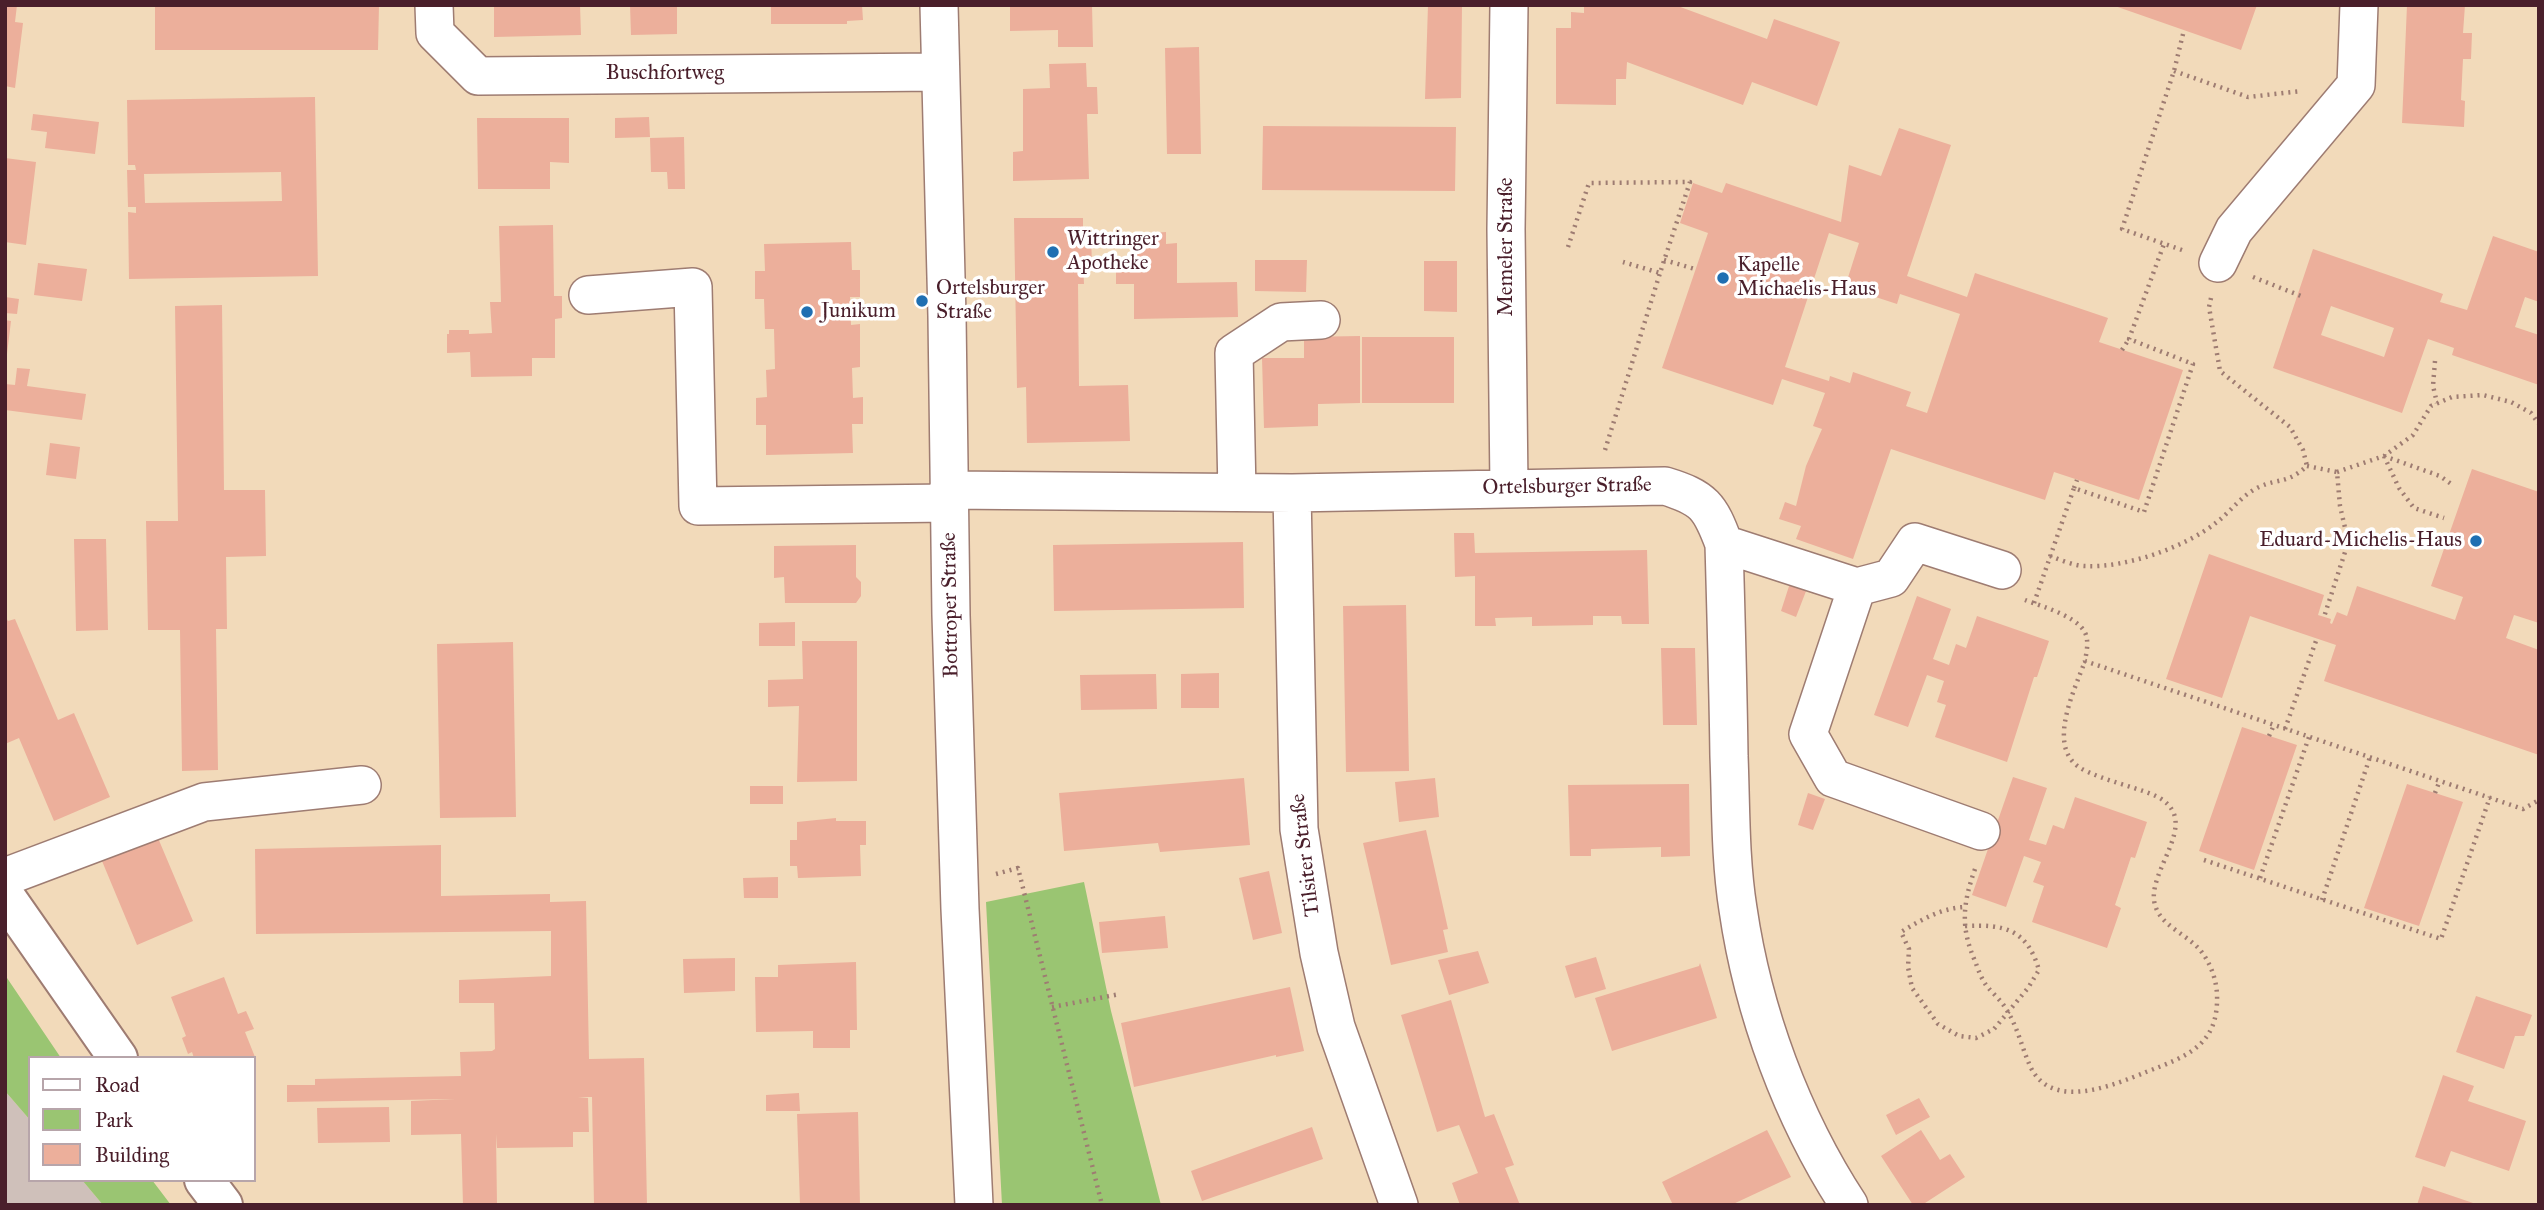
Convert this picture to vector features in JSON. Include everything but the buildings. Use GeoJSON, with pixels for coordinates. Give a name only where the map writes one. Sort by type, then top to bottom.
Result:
{"type":"FeatureCollection","features":[{"type":"Feature","properties":{"kind":"main road"},"geometry":{"type":"LineString","coordinates":[[5,896],[117,1056]]}},
{"type":"Feature","properties":{"kind":"main road"},"geometry":{"type":"LineString","coordinates":[[206,1182],[223,1205]]}},
{"type":"Feature","properties":{"kind":"street","name":"Buschfortweg"},"geometry":{"type":"LineString","coordinates":[[435,5],[435,33],[478,76],[940,72]]}},
{"type":"Feature","properties":{"kind":"street","name":"Bottroper Straße"},"geometry":{"type":"LineString","coordinates":[[939,5],[959,885],[974,1205]]}},
{"type":"Feature","properties":{"kind":"street","name":"Memeler Straße"},"geometry":{"type":"LineString","coordinates":[[1509,5],[1506,229],[1509,488]]}},
{"type":"Feature","properties":{"kind":"street"},"geometry":{"type":"LineString","coordinates":[[2218,263],[2234,230],[2356,85],[2359,5]]}},
{"type":"Feature","properties":{"kind":"street","name":"Ortelsburger Straße"},"geometry":{"type":"LineString","coordinates":[[588,295],[693,287],[698,506],[949,497],[1665,486],[1692,495],[1714,516],[1724,544],[1731,840],[1738,908],[1751,973],[1775,1053],[1809,1134],[1849,1205]]}},
{"type":"Feature","properties":{"kind":"street"},"geometry":{"type":"LineString","coordinates":[[1237,492],[1234,353],[1281,322],[1321,320]]}},
{"type":"Feature","properties":{"kind":"street","name":"Tilsiter Straße"},"geometry":{"type":"LineString","coordinates":[[1292,492],[1299,829],[1319,953],[1336,1027],[1399,1205]]}},
{"type":"Feature","properties":{"kind":"street"},"geometry":{"type":"LineString","coordinates":[[1724,544],[1857,587],[1891,578],[1915,542],[2002,570]]}},
{"type":"Feature","properties":{"kind":"street"},"geometry":{"type":"LineString","coordinates":[[1857,587],[1808,734],[1833,778],[1981,831]]}},
{"type":"Feature","properties":{"kind":"street"},"geometry":{"type":"LineString","coordinates":[[5,877],[204,802],[362,785]]}},
{"type":"Feature","properties":{"kind":"path"},"geometry":{"type":"LineString","coordinates":[[2184,30],[2174,71],[2122,229],[2301,296]]}},
{"type":"Feature","properties":{"kind":"path"},"geometry":{"type":"LineString","coordinates":[[2174,71],[2248,97],[2356,85]]}},
{"type":"Feature","properties":{"kind":"path"},"geometry":{"type":"LineString","coordinates":[[1568,247],[1589,183],[1690,182],[1615,417]]}},
{"type":"Feature","properties":{"kind":"path"},"geometry":{"type":"LineString","coordinates":[[2122,350],[2129,340],[2164,244]]}},
{"type":"Feature","properties":{"kind":"path"},"geometry":{"type":"LineString","coordinates":[[1664,260],[1695,269]]}},
{"type":"Feature","properties":{"kind":"path"},"geometry":{"type":"LineString","coordinates":[[1623,262],[1660,274]]}},
{"type":"Feature","properties":{"kind":"path"},"geometry":{"type":"LineString","coordinates":[[2218,263],[2209,307],[2221,371],[2290,427],[2303,450],[2307,466]]}},
{"type":"Feature","properties":{"kind":"path"},"geometry":{"type":"LineString","coordinates":[[2074,488],[2144,512],[2193,363],[2129,340]]}},
{"type":"Feature","properties":{"kind":"path"},"geometry":{"type":"LineString","coordinates":[[2435,361],[2433,386],[2437,404]]}},
{"type":"Feature","properties":{"kind":"path"},"geometry":{"type":"LineString","coordinates":[[2307,466],[2337,472],[2385,456],[2413,435],[2431,406],[2452,397],[2483,395],[2511,402],[2531,413],[2539,424]]}},
{"type":"Feature","properties":{"kind":"path"},"geometry":{"type":"LineString","coordinates":[[2385,456],[2440,476],[2454,486]]}},
{"type":"Feature","properties":{"kind":"path"},"geometry":{"type":"LineString","coordinates":[[2385,456],[2399,488],[2414,508],[2444,518]]}},
{"type":"Feature","properties":{"kind":"path"},"geometry":{"type":"LineString","coordinates":[[2050,556],[2083,566],[2106,565],[2148,556],[2217,523],[2258,487],[2295,477],[2307,466]]}},
{"type":"Feature","properties":{"kind":"path"},"geometry":{"type":"LineString","coordinates":[[2324,617],[2346,549],[2337,472]]}},
{"type":"Feature","properties":{"kind":"path"},"geometry":{"type":"LineString","coordinates":[[2034,604],[2077,480]]}},
{"type":"Feature","properties":{"kind":"path"},"geometry":{"type":"LineString","coordinates":[[1981,831],[1987,832],[1966,896],[1965,926],[1970,950],[1984,983],[2009,1014],[2032,1070],[2047,1086],[2078,1092],[2110,1086],[2172,1062],[2197,1048],[2212,1030],[2217,1012],[2212,970],[2201,950],[2161,916],[2154,901],[2175,830],[2175,815],[2169,804],[2157,796],[2083,770],[2071,759],[2064,744],[2064,722],[2084,662],[2088,640],[2085,631],[2079,622],[1998,590],[2002,570]]}},
{"type":"Feature","properties":{"kind":"path"},"geometry":{"type":"LineString","coordinates":[[2285,729],[2317,638]]}},
{"type":"Feature","properties":{"kind":"path"},"geometry":{"type":"LineString","coordinates":[[2084,662],[2523,809],[2539,800]]}},
{"type":"Feature","properties":{"kind":"path"},"geometry":{"type":"LineString","coordinates":[[2269,736],[2274,725]]}},
{"type":"Feature","properties":{"kind":"path"},"geometry":{"type":"LineString","coordinates":[[2260,878],[2310,737]]}},
{"type":"Feature","properties":{"kind":"path"},"geometry":{"type":"LineString","coordinates":[[2322,900],[2370,757]]}},
{"type":"Feature","properties":{"kind":"path"},"geometry":{"type":"LineString","coordinates":[[2435,793],[2440,780]]}},
{"type":"Feature","properties":{"kind":"path"},"geometry":{"type":"LineString","coordinates":[[2204,860],[2441,939],[2490,797]]}},
{"type":"Feature","properties":{"kind":"path"},"geometry":{"type":"LineString","coordinates":[[959,885],[1018,868],[1102,1205]]}},
{"type":"Feature","properties":{"kind":"path"},"geometry":{"type":"LineString","coordinates":[[1965,907],[1951,908],[1925,918],[1901,932],[1909,949],[1908,967],[1912,988],[1938,1024],[1959,1037],[1976,1038],[1994,1029],[2009,1014],[2039,970],[2034,953],[2021,937],[2004,927],[1965,926]]}},
{"type":"Feature","properties":{"kind":"path"},"geometry":{"type":"LineString","coordinates":[[1052,1007],[1120,994]]}},
{"type":"Feature","properties":{"kind":"shaded area"},"geometry":{"type":"Polygon","coordinates":[[[5,1091],[28,1118],[28,1182],[84,1182],[103,1205],[5,1205],[5,1091]]]}},
{"type":"Feature","properties":{"kind":"green space"},"geometry":{"type":"Polygon","coordinates":[[[1084,882],[1111,1011],[1161,1205],[1002,1205],[986,902],[1084,882]]]}},
{"type":"Feature","properties":{"kind":"green space"},"geometry":{"type":"Polygon","coordinates":[[[5,975],[60,1056],[28,1056],[28,1118],[5,1091],[5,975]]]}},
{"type":"Feature","properties":{"kind":"green space"},"geometry":{"type":"Polygon","coordinates":[[[84,1182],[154,1182],[171,1205],[103,1205],[84,1182]]]}},
{"type":"Feature","properties":{"kind":"place","name":"Wittringer Apotheke"},"geometry":{"type":"Point","coordinates":[1053,252]}},
{"type":"Feature","properties":{"kind":"place","name":"Kapelle Michaelis-Haus"},"geometry":{"type":"Point","coordinates":[1723,278]}},
{"type":"Feature","properties":{"kind":"place","name":"Ortelsburger Straße"},"geometry":{"type":"Point","coordinates":[922,301]}},
{"type":"Feature","properties":{"kind":"place","name":"Junikum"},"geometry":{"type":"Point","coordinates":[807,312]}},
{"type":"Feature","properties":{"kind":"place","name":"Eduard-Michelis-Haus"},"geometry":{"type":"Point","coordinates":[2476,541]}}]}
